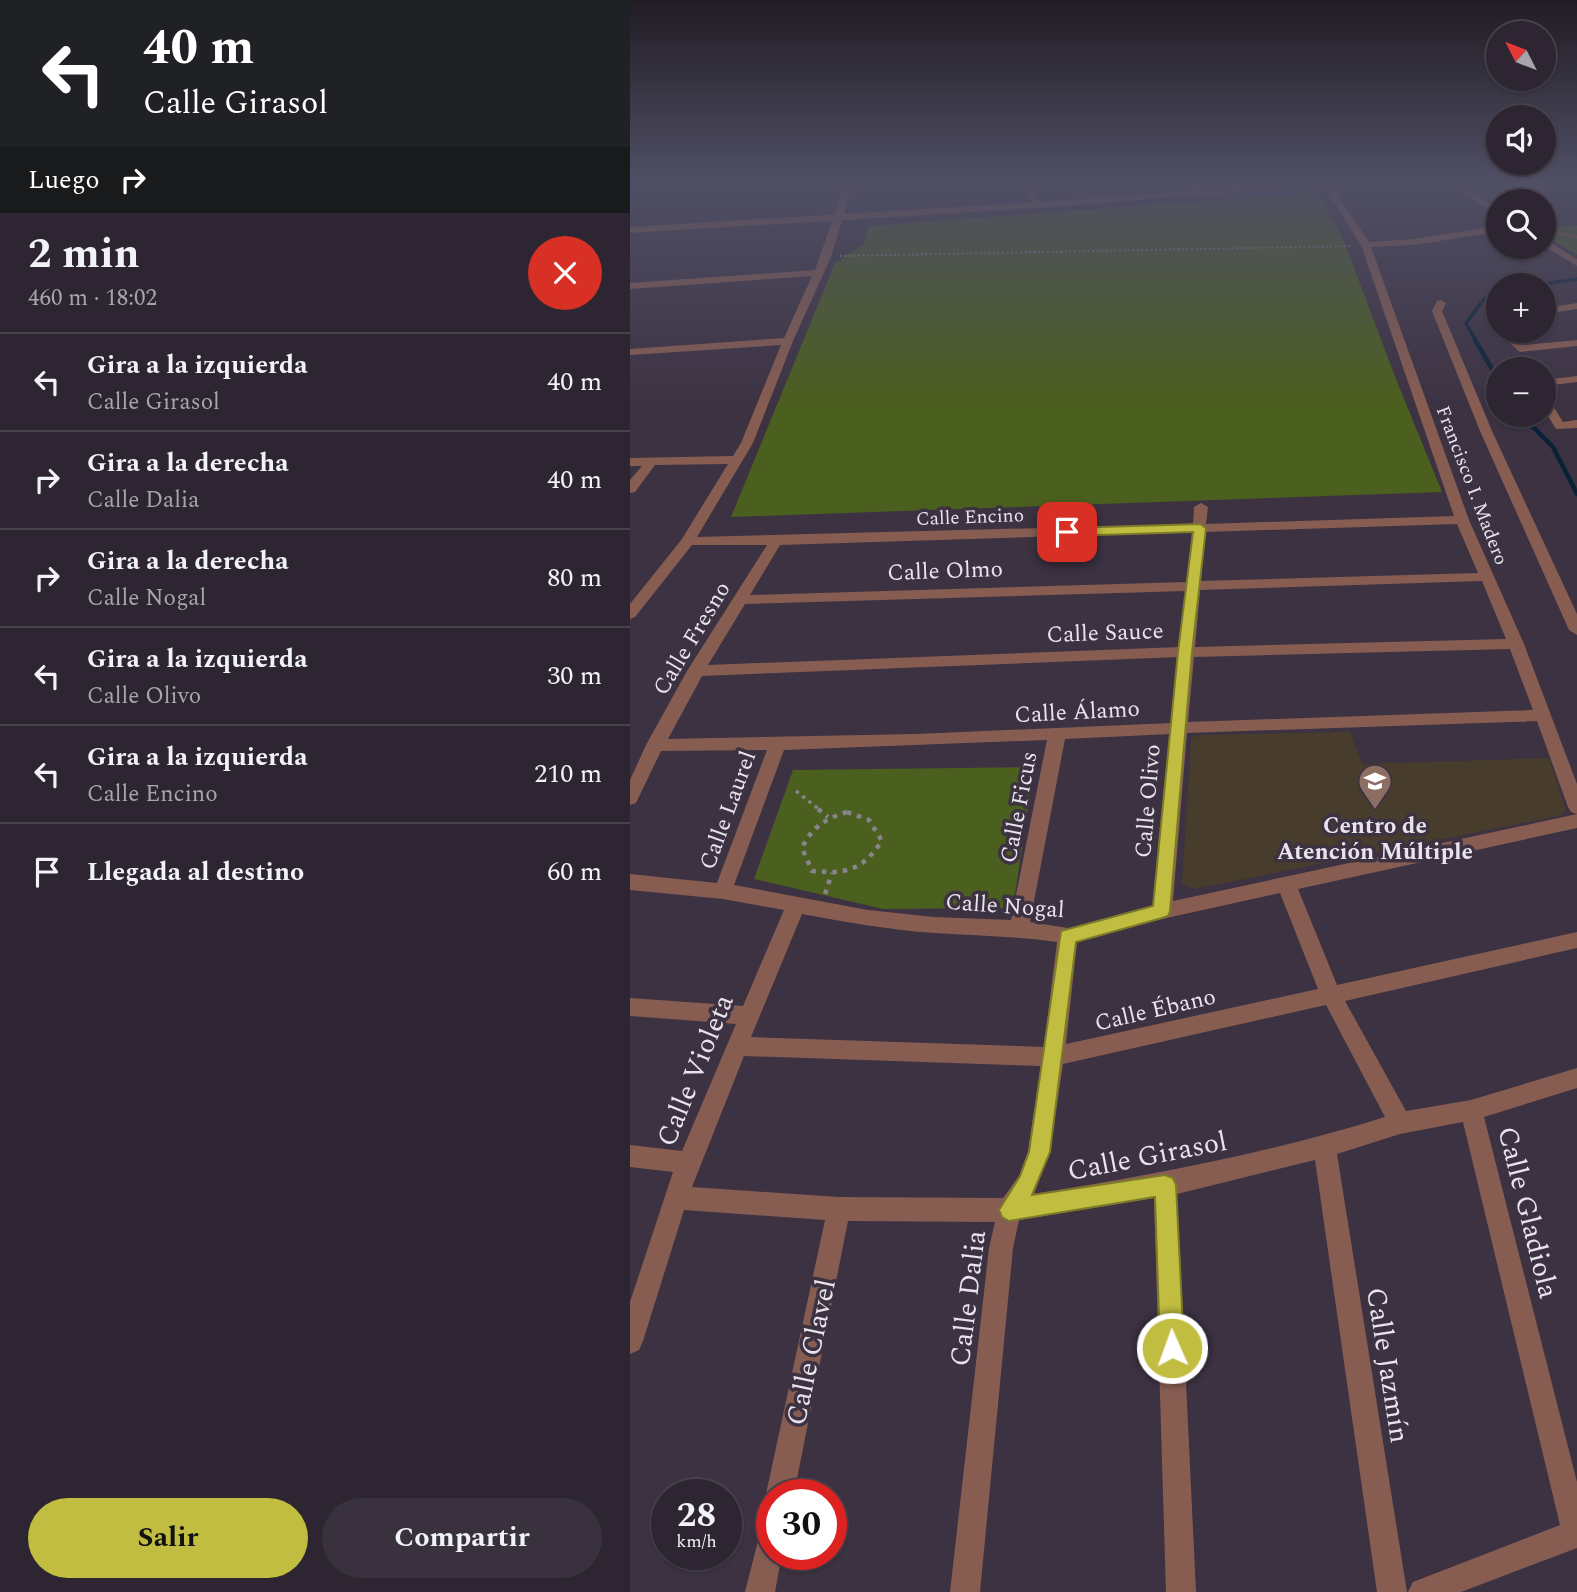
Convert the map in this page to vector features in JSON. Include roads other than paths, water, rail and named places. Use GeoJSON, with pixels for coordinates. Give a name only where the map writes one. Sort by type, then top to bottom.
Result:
{"type":"FeatureCollection","features":[{"type":"Feature","properties":{"kind":"street"},"geometry":{"type":"LineString","coordinates":[[630,614],[688,541],[747,443],[826,255]]}},
{"type":"Feature","properties":{"kind":"street","name":"Francisco I. Madero"},"geometry":{"type":"LineString","coordinates":[[1371,255],[1462,520],[1516,644],[1577,807]]}},
{"type":"Feature","properties":{"kind":"street"},"geometry":{"type":"LineString","coordinates":[[630,286],[818,273]]}},
{"type":"Feature","properties":{"kind":"street"},"geometry":{"type":"LineString","coordinates":[[1441,303],[1437,311],[1481,419],[1577,631]]}},
{"type":"Feature","properties":{"kind":"street"},"geometry":{"type":"LineString","coordinates":[[1556,309],[1577,306]]}},
{"type":"Feature","properties":{"kind":"street"},"geometry":{"type":"LineString","coordinates":[[630,352],[788,341]]}},
{"type":"Feature","properties":{"kind":"street"},"geometry":{"type":"LineString","coordinates":[[1514,343],[1520,349],[1577,343]]}},
{"type":"Feature","properties":{"kind":"street"},"geometry":{"type":"LineString","coordinates":[[1556,382],[1577,379]]}},
{"type":"Feature","properties":{"kind":"street"},"geometry":{"type":"LineString","coordinates":[[1556,420],[1560,426],[1577,424]]}},
{"type":"Feature","properties":{"kind":"street"},"geometry":{"type":"LineString","coordinates":[[630,462],[737,460]]}},
{"type":"Feature","properties":{"kind":"street"},"geometry":{"type":"LineString","coordinates":[[630,489],[650,463]]}},
{"type":"Feature","properties":{"kind":"street","name":"Calle Olivo"},"geometry":{"type":"LineString","coordinates":[[1162,911],[1201,507]]}},
{"type":"Feature","properties":{"kind":"street","name":"Calle Encino"},"geometry":{"type":"LineString","coordinates":[[688,541],[776,541],[1462,520]]}},
{"type":"Feature","properties":{"kind":"street","name":"Calle Fresno"},"geometry":{"type":"LineString","coordinates":[[630,798],[654,745],[695,671],[776,541]]}},
{"type":"Feature","properties":{"kind":"street","name":"Calle Olmo"},"geometry":{"type":"LineString","coordinates":[[741,600],[1487,577]]}},
{"type":"Feature","properties":{"kind":"street","name":"Calle Sauce"},"geometry":{"type":"LineString","coordinates":[[695,671],[1185,652],[1516,644]]}},
{"type":"Feature","properties":{"kind":"street","name":"Calle Álamo"},"geometry":{"type":"LineString","coordinates":[[654,745],[777,745],[1057,736],[1543,715]]}},
{"type":"Feature","properties":{"kind":"street","name":"Calle Ficus"},"geometry":{"type":"LineString","coordinates":[[1019,928],[1057,736]]}},
{"type":"Feature","properties":{"kind":"street","name":"Calle Laurel"},"geometry":{"type":"LineString","coordinates":[[723,891],[777,745]]}},
{"type":"Feature","properties":{"kind":"street","name":"Calle Nogal"},"geometry":{"type":"LineString","coordinates":[[630,882],[723,891],[868,918],[934,925],[1019,928],[1068,936],[1162,911],[1577,821]]}},
{"type":"Feature","properties":{"kind":"street"},"geometry":{"type":"LineString","coordinates":[[1286,884],[1331,995],[1400,1123]]}},
{"type":"Feature","properties":{"kind":"street","name":"Calle Violeta"},"geometry":{"type":"LineString","coordinates":[[630,1339],[688,1163],[796,905]]}},
{"type":"Feature","properties":{"kind":"street","name":"Calle Dalia"},"geometry":{"type":"LineString","coordinates":[[965,1592],[1001,1248],[1009,1210],[1029,1182],[1040,1152],[1068,936]]}},
{"type":"Feature","properties":{"kind":"street","name":"Calle Ébano"},"geometry":{"type":"LineString","coordinates":[[737,1046],[1053,1057],[1577,940]]}},
{"type":"Feature","properties":{"kind":"street"},"geometry":{"type":"LineString","coordinates":[[630,1007],[748,1017]]}},
{"type":"Feature","properties":{"kind":"street","name":"Calle Girasol"},"geometry":{"type":"LineString","coordinates":[[675,1198],[839,1209],[1009,1210],[1165,1185],[1324,1147],[1400,1123],[1471,1110],[1577,1078]]}},
{"type":"Feature","properties":{"kind":"street","name":"Calle Gladiola"},"geometry":{"type":"LineString","coordinates":[[1471,1110],[1576,1534]]}},
{"type":"Feature","properties":{"kind":"street","name":"Calle Jazmín"},"geometry":{"type":"LineString","coordinates":[[1324,1147],[1392,1592]]}},
{"type":"Feature","properties":{"kind":"street"},"geometry":{"type":"LineString","coordinates":[[630,1156],[688,1163]]}},
{"type":"Feature","properties":{"kind":"street"},"geometry":{"type":"LineString","coordinates":[[1165,1185],[1181,1592]]}},
{"type":"Feature","properties":{"kind":"street","name":"Calle Clavel"},"geometry":{"type":"LineString","coordinates":[[783,1479],[839,1209]]}},
{"type":"Feature","properties":{"kind":"street"},"geometry":{"type":"LineString","coordinates":[[1423,1592],[1576,1534]]}},
{"type":"Feature","properties":{"kind":"street"},"geometry":{"type":"LineString","coordinates":[[760,1592],[765,1570]]}},
{"type":"Feature","properties":{"kind":"waterway"},"geometry":{"type":"LineString","coordinates":[[1556,282],[1577,279]]}},
{"type":"Feature","properties":{"kind":"waterway"},"geometry":{"type":"LineString","coordinates":[[1476,341],[1466,323],[1486,298]]}},
{"type":"Feature","properties":{"kind":"waterway"},"geometry":{"type":"LineString","coordinates":[[1475,340],[1486,359]]}},
{"type":"Feature","properties":{"kind":"waterway"},"geometry":{"type":"LineString","coordinates":[[1533,427],[1553,447],[1577,494]]}},
{"type":"Feature","properties":{"kind":"place","name":"Centro de Atención Múltiple"},"geometry":{"type":"Point","coordinates":[1375,811]}}]}
